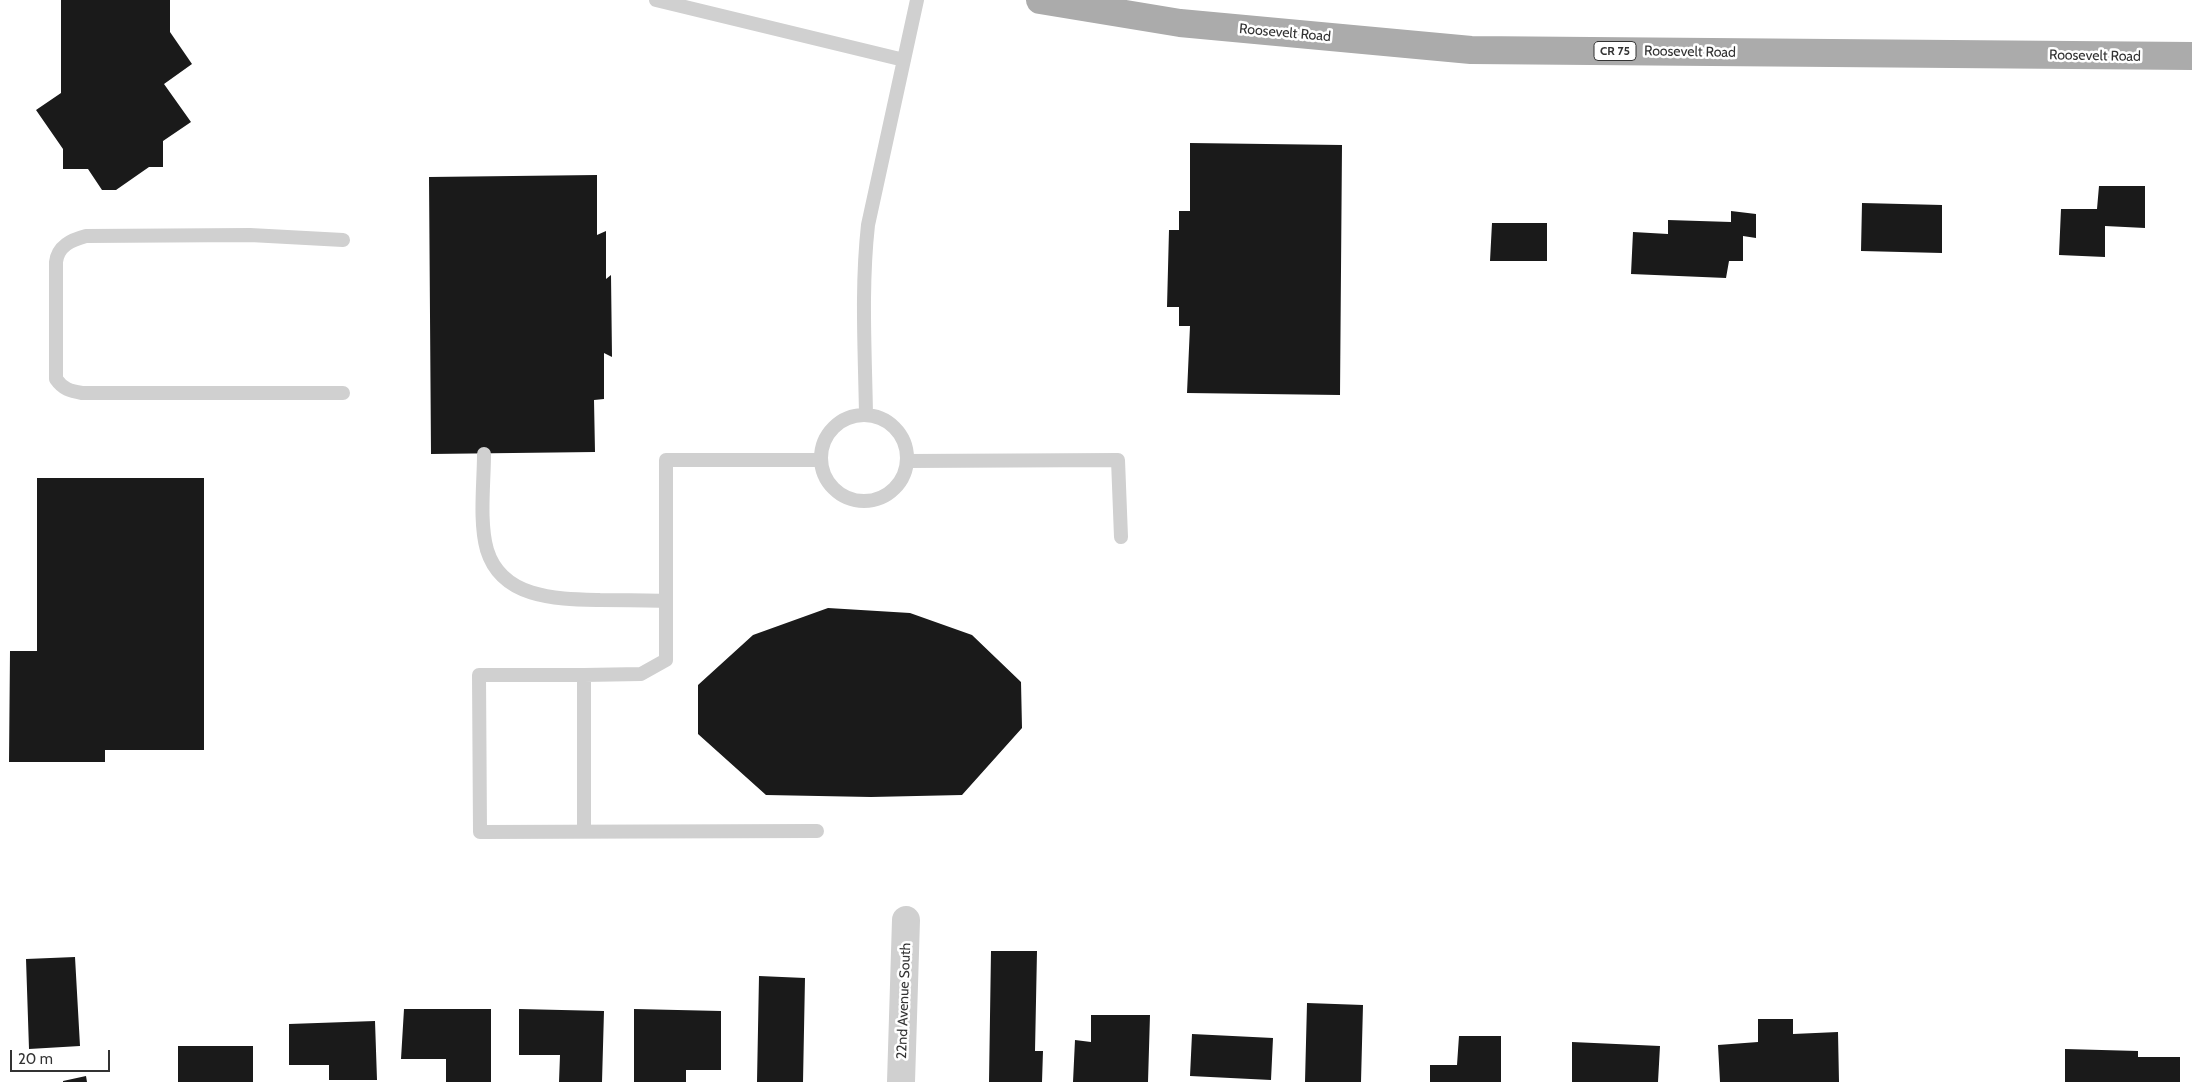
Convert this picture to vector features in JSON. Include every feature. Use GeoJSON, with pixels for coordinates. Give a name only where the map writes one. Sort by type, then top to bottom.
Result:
{"type":"FeatureCollection","features":[{"type":"Feature","properties":{"kind":"main road","name":"Roosevelt Road"},"geometry":{"type":"LineString","coordinates":[[1040,0],[1180,23],[1471,50],[2192,56]]}},
{"type":"Feature","properties":{"kind":"street","name":"22nd Avenue South"},"geometry":{"type":"LineString","coordinates":[[901,1082],[906,920]]}},
{"type":"Feature","properties":{"kind":"lane"},"geometry":{"type":"LineString","coordinates":[[656,0],[904,60]]}},
{"type":"Feature","properties":{"kind":"lane"},"geometry":{"type":"LineString","coordinates":[[866,415],[865,250],[875,188],[917,0]]}},
{"type":"Feature","properties":{"kind":"lane"},"geometry":{"type":"LineString","coordinates":[[343,393],[82,393],[70,391],[61,386],[56,379],[56,262],[57,254],[64,246],[86,236],[250,235],[344,240]]}},
{"type":"Feature","properties":{"kind":"lane"},"geometry":{"type":"LineString","coordinates":[[866,415],[882,420],[897,429],[907,450],[907,461],[904,474],[898,485],[888,494],[864,501],[851,499],[839,493],[830,484],[821,460],[822,448],[826,437],[834,428],[843,420],[866,415]]}},
{"type":"Feature","properties":{"kind":"lane"},"geometry":{"type":"LineString","coordinates":[[484,454],[484,533],[493,564],[505,579],[528,592],[542,597],[560,599],[665,600]]}},
{"type":"Feature","properties":{"kind":"lane"},"geometry":{"type":"LineString","coordinates":[[817,831],[480,832],[479,675],[641,674],[666,660],[666,460],[821,460]]}},
{"type":"Feature","properties":{"kind":"lane"},"geometry":{"type":"LineString","coordinates":[[907,461],[1118,460],[1121,537]]}},
{"type":"Feature","properties":{"kind":"lane"},"geometry":{"type":"LineString","coordinates":[[584,675],[584,831]]}},
{"type":"Feature","properties":{"kind":"building"},"geometry":{"type":"Polygon","coordinates":[[[61,0],[170,0],[170,32],[192,64],[164,84],[191,122],[163,141],[163,167],[149,167],[116,190],[102,190],[88,169],[63,169],[63,149],[36,110],[61,93],[61,0]]]}},
{"type":"Feature","properties":{"kind":"building"},"geometry":{"type":"Polygon","coordinates":[[[1190,143],[1342,145],[1340,395],[1187,393],[1190,326],[1179,326],[1179,307],[1167,307],[1169,230],[1179,230],[1179,211],[1190,211],[1190,143]]]}},
{"type":"Feature","properties":{"kind":"building"},"geometry":{"type":"Polygon","coordinates":[[[597,175],[597,235],[606,231],[606,279],[611,275],[612,357],[604,353],[604,399],[594,400],[595,452],[431,454],[429,177],[597,175]]]}},
{"type":"Feature","properties":{"kind":"building"},"geometry":{"type":"Polygon","coordinates":[[[2099,186],[2145,186],[2145,228],[2105,226],[2105,257],[2059,255],[2061,209],[2097,209],[2099,186]]]}},
{"type":"Feature","properties":{"kind":"building"},"geometry":{"type":"Polygon","coordinates":[[[1862,203],[1942,205],[1942,253],[1861,251],[1862,203]]]}},
{"type":"Feature","properties":{"kind":"building"},"geometry":{"type":"Polygon","coordinates":[[[1731,211],[1756,214],[1756,238],[1743,236],[1743,261],[1729,261],[1726,278],[1631,274],[1633,232],[1668,234],[1668,220],[1731,222],[1731,211]]]}},
{"type":"Feature","properties":{"kind":"building"},"geometry":{"type":"Polygon","coordinates":[[[1492,223],[1547,223],[1547,261],[1490,261],[1492,223]]]}},
{"type":"Feature","properties":{"kind":"building"},"geometry":{"type":"Polygon","coordinates":[[[37,478],[204,478],[204,750],[105,750],[105,762],[9,762],[10,651],[37,651],[37,478]]]}},
{"type":"Feature","properties":{"kind":"building"},"geometry":{"type":"Polygon","coordinates":[[[828,608],[910,613],[972,635],[1021,682],[1022,728],[962,795],[871,797],[766,795],[698,734],[698,685],[753,635],[828,608]]]}},
{"type":"Feature","properties":{"kind":"building"},"geometry":{"type":"Polygon","coordinates":[[[991,951],[1037,951],[1035,1051],[1043,1051],[1042,1082],[989,1082],[991,951]]]}},
{"type":"Feature","properties":{"kind":"building"},"geometry":{"type":"Polygon","coordinates":[[[75,957],[80,1046],[29,1049],[26,959],[75,957]]]}},
{"type":"Feature","properties":{"kind":"building"},"geometry":{"type":"Polygon","coordinates":[[[759,976],[805,978],[803,1082],[757,1082],[759,976]]]}},
{"type":"Feature","properties":{"kind":"building"},"geometry":{"type":"Polygon","coordinates":[[[1307,1003],[1363,1005],[1361,1082],[1305,1082],[1307,1003]]]}},
{"type":"Feature","properties":{"kind":"building"},"geometry":{"type":"Polygon","coordinates":[[[404,1009],[491,1009],[491,1082],[446,1082],[446,1059],[401,1059],[404,1009]]]}},
{"type":"Feature","properties":{"kind":"building"},"geometry":{"type":"Polygon","coordinates":[[[519,1009],[604,1011],[602,1082],[559,1082],[560,1055],[519,1055],[519,1009]]]}},
{"type":"Feature","properties":{"kind":"building"},"geometry":{"type":"Polygon","coordinates":[[[634,1009],[721,1011],[721,1070],[686,1070],[686,1082],[634,1082],[634,1009]]]}},
{"type":"Feature","properties":{"kind":"building"},"geometry":{"type":"Polygon","coordinates":[[[1091,1015],[1150,1015],[1148,1082],[1073,1082],[1075,1040],[1091,1042],[1091,1015]]]}},
{"type":"Feature","properties":{"kind":"building"},"geometry":{"type":"Polygon","coordinates":[[[1758,1019],[1793,1019],[1793,1034],[1838,1032],[1839,1082],[1720,1082],[1718,1045],[1758,1042],[1758,1019]]]}},
{"type":"Feature","properties":{"kind":"building"},"geometry":{"type":"Polygon","coordinates":[[[375,1021],[377,1080],[329,1080],[329,1065],[289,1065],[289,1024],[375,1021]]]}},
{"type":"Feature","properties":{"kind":"building"},"geometry":{"type":"Polygon","coordinates":[[[1192,1034],[1273,1038],[1271,1080],[1190,1076],[1192,1034]]]}},
{"type":"Feature","properties":{"kind":"building"},"geometry":{"type":"Polygon","coordinates":[[[1459,1036],[1501,1036],[1501,1082],[1430,1082],[1430,1065],[1457,1065],[1459,1036]]]}},
{"type":"Feature","properties":{"kind":"building"},"geometry":{"type":"Polygon","coordinates":[[[1572,1042],[1660,1046],[1658,1082],[1572,1082],[1572,1042]]]}},
{"type":"Feature","properties":{"kind":"building"},"geometry":{"type":"Polygon","coordinates":[[[178,1046],[253,1046],[253,1082],[178,1082],[178,1046]]]}},
{"type":"Feature","properties":{"kind":"building"},"geometry":{"type":"Polygon","coordinates":[[[2065,1049],[2138,1051],[2138,1057],[2180,1057],[2180,1082],[2065,1082],[2065,1049]]]}},
{"type":"Feature","properties":{"kind":"building"},"geometry":{"type":"Polygon","coordinates":[[[86,1076],[87,1082],[63,1082],[63,1081],[86,1076]]]}}]}
